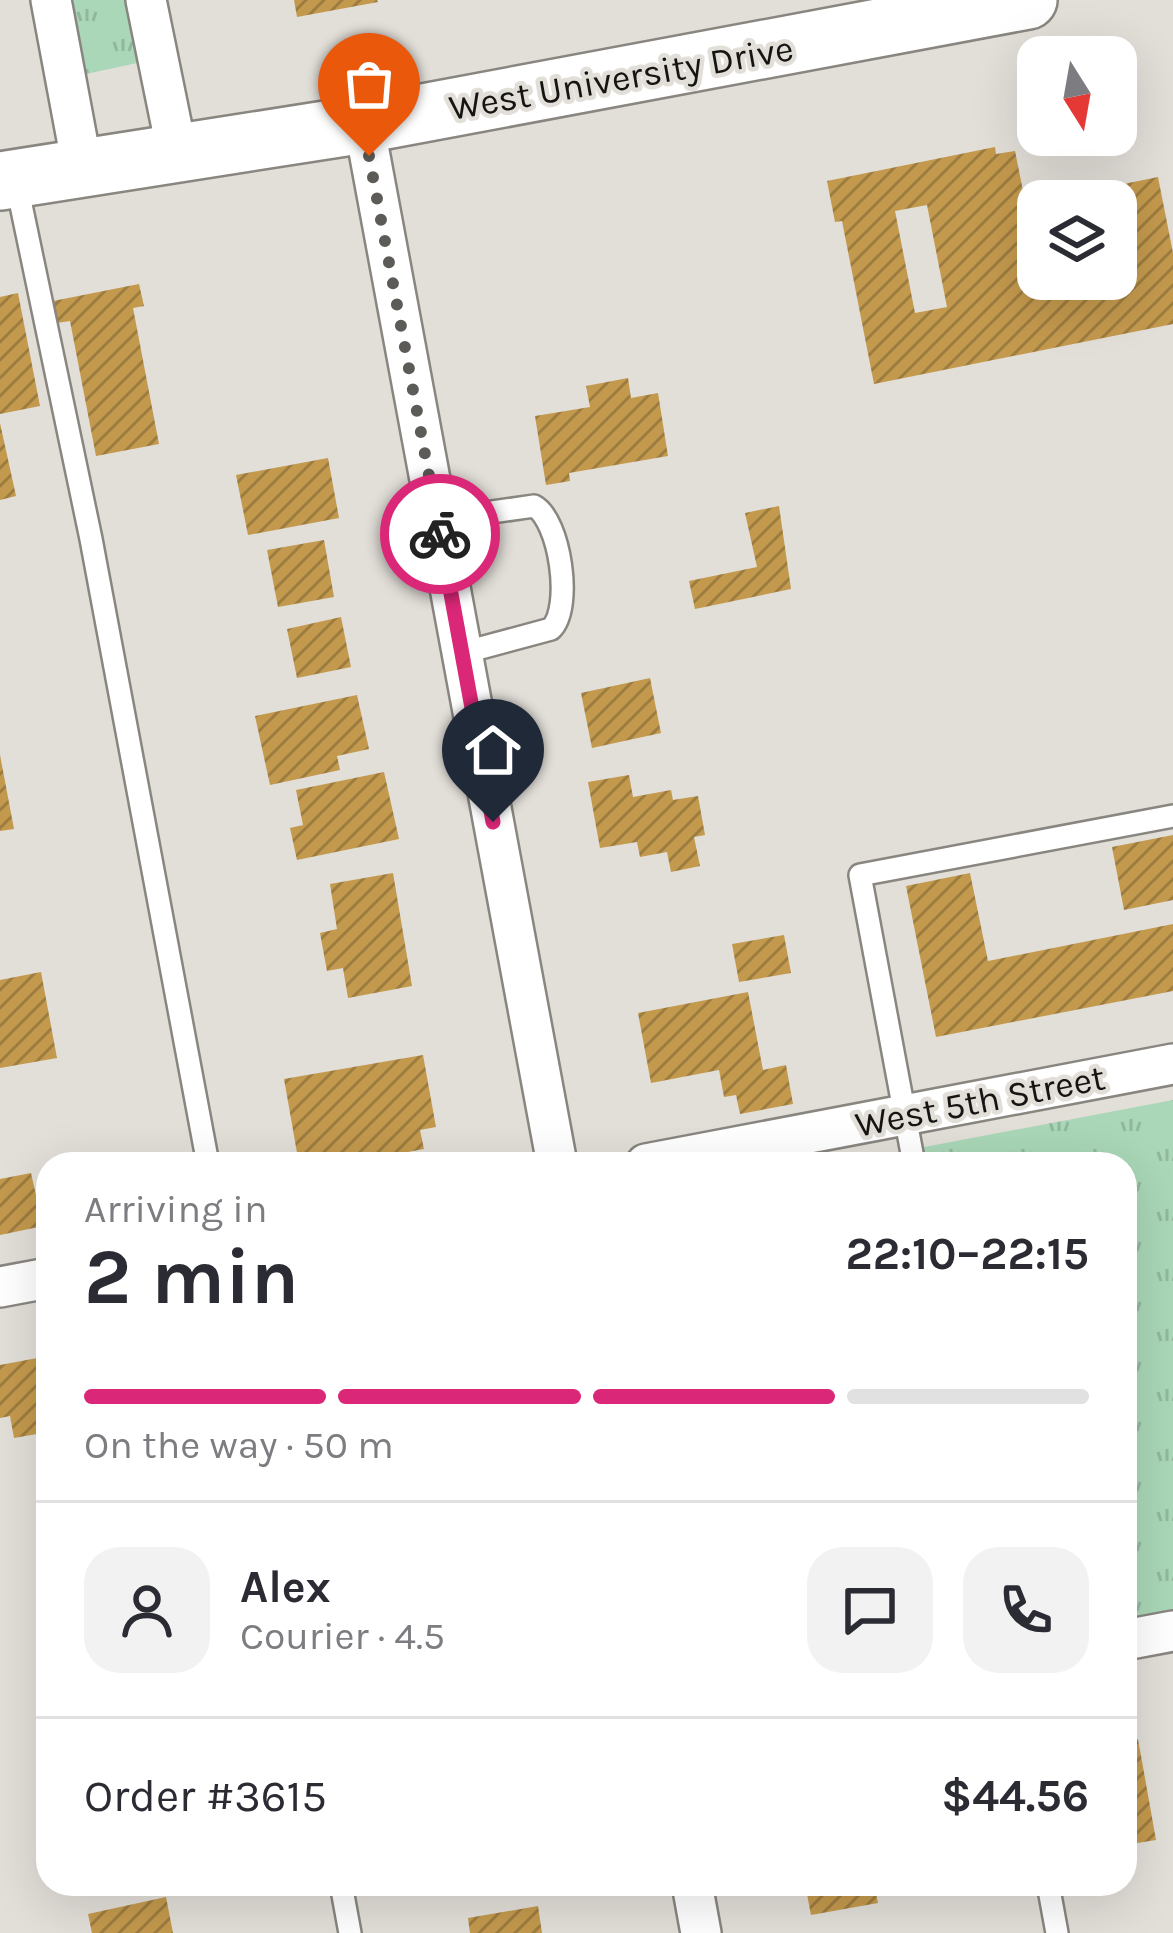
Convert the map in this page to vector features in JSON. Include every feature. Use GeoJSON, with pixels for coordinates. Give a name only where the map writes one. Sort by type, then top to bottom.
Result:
{"type":"FeatureCollection","features":[{"type":"Feature","properties":{"kind":"main road","name":"West University Drive"},"geometry":{"type":"LineString","coordinates":[[8,179],[364,124],[1028,0]]}},
{"type":"Feature","properties":{"kind":"street"},"geometry":{"type":"LineString","coordinates":[[51,0],[82,166]]}},
{"type":"Feature","properties":{"kind":"street"},"geometry":{"type":"LineString","coordinates":[[146,0],[177,152]]}},
{"type":"Feature","properties":{"kind":"street"},"geometry":{"type":"LineString","coordinates":[[364,124],[555,1152]]}},
{"type":"Feature","properties":{"kind":"street","name":"West 5th Street"},"geometry":{"type":"LineString","coordinates":[[709,1152],[1173,1064]]}},
{"type":"Feature","properties":{"kind":"street"},"geometry":{"type":"LineString","coordinates":[[0,1287],[36,1280]]}},
{"type":"Feature","properties":{"kind":"street"},"geometry":{"type":"LineString","coordinates":[[1137,1638],[1173,1631]]}},
{"type":"Feature","properties":{"kind":"street"},"geometry":{"type":"LineString","coordinates":[[694,1896],[701,1933]]}},
{"type":"Feature","properties":{"kind":"lane"},"geometry":{"type":"LineString","coordinates":[[8,179],[91,539],[206,1152]]}},
{"type":"Feature","properties":{"kind":"lane"},"geometry":{"type":"LineString","coordinates":[[437,520],[534,506],[547,513],[554,529],[563,608],[559,622],[551,629],[462,653]]}},
{"type":"Feature","properties":{"kind":"lane"},"geometry":{"type":"LineString","coordinates":[[912,1152],[860,875],[1173,816]]}},
{"type":"Feature","properties":{"kind":"lane"},"geometry":{"type":"LineString","coordinates":[[343,1896],[350,1933]]}},
{"type":"Feature","properties":{"kind":"lane"},"geometry":{"type":"LineString","coordinates":[[1050,1896],[1057,1933]]}},
{"type":"Feature","properties":{"kind":"green space"},"geometry":{"type":"Polygon","coordinates":[[[69,0],[128,0],[137,63],[86,74],[69,0]]]}},
{"type":"Feature","properties":{"kind":"green space"},"geometry":{"type":"Polygon","coordinates":[[[1173,1100],[1173,1611],[1137,1618],[1137,1152],[898,1152],[1173,1100]]]}},
{"type":"Feature","properties":{"kind":"building"},"geometry":{"type":"Polygon","coordinates":[[[294,0],[377,0],[378,2],[297,17],[294,0]]]}},
{"type":"Feature","properties":{"kind":"building"},"geometry":{"type":"Polygon","coordinates":[[[995,147],[996,154],[1015,151],[1021,180],[1017,180],[1017,300],[1137,300],[1137,181],[1158,177],[1173,253],[1173,324],[874,384],[842,221],[835,222],[827,181],[995,147]],[[927,205],[895,211],[915,313],[947,307],[927,205]]]}},
{"type":"Feature","properties":{"kind":"building"},"geometry":{"type":"Polygon","coordinates":[[[139,284],[144,306],[133,308],[159,444],[96,456],[70,321],[57,323],[53,301],[139,284]]]}},
{"type":"Feature","properties":{"kind":"building"},"geometry":{"type":"Polygon","coordinates":[[[18,293],[40,406],[0,414],[0,297],[18,293]]]}},
{"type":"Feature","properties":{"kind":"building"},"geometry":{"type":"Polygon","coordinates":[[[628,378],[631,398],[658,393],[668,456],[569,473],[570,481],[546,485],[535,416],[590,407],[586,386],[628,378]]]}},
{"type":"Feature","properties":{"kind":"building"},"geometry":{"type":"Polygon","coordinates":[[[0,423],[16,496],[0,500],[0,423]]]}},
{"type":"Feature","properties":{"kind":"building"},"geometry":{"type":"Polygon","coordinates":[[[328,458],[339,518],[248,535],[236,475],[328,458]]]}},
{"type":"Feature","properties":{"kind":"building"},"geometry":{"type":"Polygon","coordinates":[[[779,506],[791,589],[695,609],[689,581],[757,567],[745,513],[779,506]]]}},
{"type":"Feature","properties":{"kind":"building"},"geometry":{"type":"Polygon","coordinates":[[[324,540],[334,597],[278,607],[267,550],[324,540]]]}},
{"type":"Feature","properties":{"kind":"building"},"geometry":{"type":"Polygon","coordinates":[[[341,617],[351,667],[297,678],[287,629],[341,617]]]}},
{"type":"Feature","properties":{"kind":"building"},"geometry":{"type":"Polygon","coordinates":[[[650,678],[661,733],[592,748],[581,693],[650,678]]]}},
{"type":"Feature","properties":{"kind":"building"},"geometry":{"type":"Polygon","coordinates":[[[357,695],[369,749],[337,756],[340,770],[270,785],[255,716],[357,695]]]}},
{"type":"Feature","properties":{"kind":"building"},"geometry":{"type":"Polygon","coordinates":[[[0,755],[14,829],[0,831],[0,755]]]}},
{"type":"Feature","properties":{"kind":"building"},"geometry":{"type":"Polygon","coordinates":[[[384,772],[399,839],[297,860],[290,828],[303,825],[296,790],[384,772]]]}},
{"type":"Feature","properties":{"kind":"building"},"geometry":{"type":"Polygon","coordinates":[[[629,775],[633,797],[671,790],[673,800],[698,796],[705,835],[694,837],[700,866],[671,872],[667,852],[640,857],[637,842],[600,848],[588,782],[629,775]]]}},
{"type":"Feature","properties":{"kind":"building"},"geometry":{"type":"Polygon","coordinates":[[[1173,835],[1173,900],[1124,910],[1112,847],[1173,835]]]}},
{"type":"Feature","properties":{"kind":"building"},"geometry":{"type":"Polygon","coordinates":[[[393,873],[412,986],[348,998],[343,968],[327,971],[320,933],[337,929],[330,884],[393,873]]]}},
{"type":"Feature","properties":{"kind":"building"},"geometry":{"type":"Polygon","coordinates":[[[970,873],[988,961],[1173,924],[1173,991],[936,1037],[906,886],[970,873]]]}},
{"type":"Feature","properties":{"kind":"building"},"geometry":{"type":"Polygon","coordinates":[[[784,935],[791,973],[739,982],[732,944],[784,935]]]}},
{"type":"Feature","properties":{"kind":"building"},"geometry":{"type":"Polygon","coordinates":[[[41,972],[57,1058],[0,1068],[0,980],[41,972]]]}},
{"type":"Feature","properties":{"kind":"building"},"geometry":{"type":"Polygon","coordinates":[[[748,992],[763,1070],[786,1065],[793,1104],[740,1114],[736,1095],[724,1097],[719,1070],[651,1083],[638,1013],[748,992]]]}},
{"type":"Feature","properties":{"kind":"building"},"geometry":{"type":"Polygon","coordinates":[[[423,1055],[436,1127],[420,1130],[424,1149],[408,1152],[297,1152],[284,1079],[423,1055]]]}},
{"type":"Feature","properties":{"kind":"building"},"geometry":{"type":"Polygon","coordinates":[[[31,1173],[36,1228],[0,1235],[0,1179],[31,1173]]]}},
{"type":"Feature","properties":{"kind":"building"},"geometry":{"type":"Polygon","coordinates":[[[36,1358],[36,1434],[14,1438],[10,1416],[0,1418],[0,1365],[36,1358]]]}},
{"type":"Feature","properties":{"kind":"building"},"geometry":{"type":"Polygon","coordinates":[[[1137,1739],[1156,1840],[1137,1843],[1137,1739]]]}},
{"type":"Feature","properties":{"kind":"building"},"geometry":{"type":"Polygon","coordinates":[[[807,1896],[877,1896],[878,1903],[811,1915],[807,1896]]]}},
{"type":"Feature","properties":{"kind":"building"},"geometry":{"type":"Polygon","coordinates":[[[166,1897],[173,1933],[92,1933],[88,1914],[166,1897]]]}},
{"type":"Feature","properties":{"kind":"building"},"geometry":{"type":"Polygon","coordinates":[[[538,1906],[542,1933],[470,1933],[468,1918],[538,1906]]]}},
{"type":"Feature","properties":{"kind":"way so far"},"geometry":{"type":"LineString","coordinates":[[369,156],[440,534]]}},
{"type":"Feature","properties":{"kind":"route"},"geometry":{"type":"LineString","coordinates":[[440,534],[493,822]]}}]}
